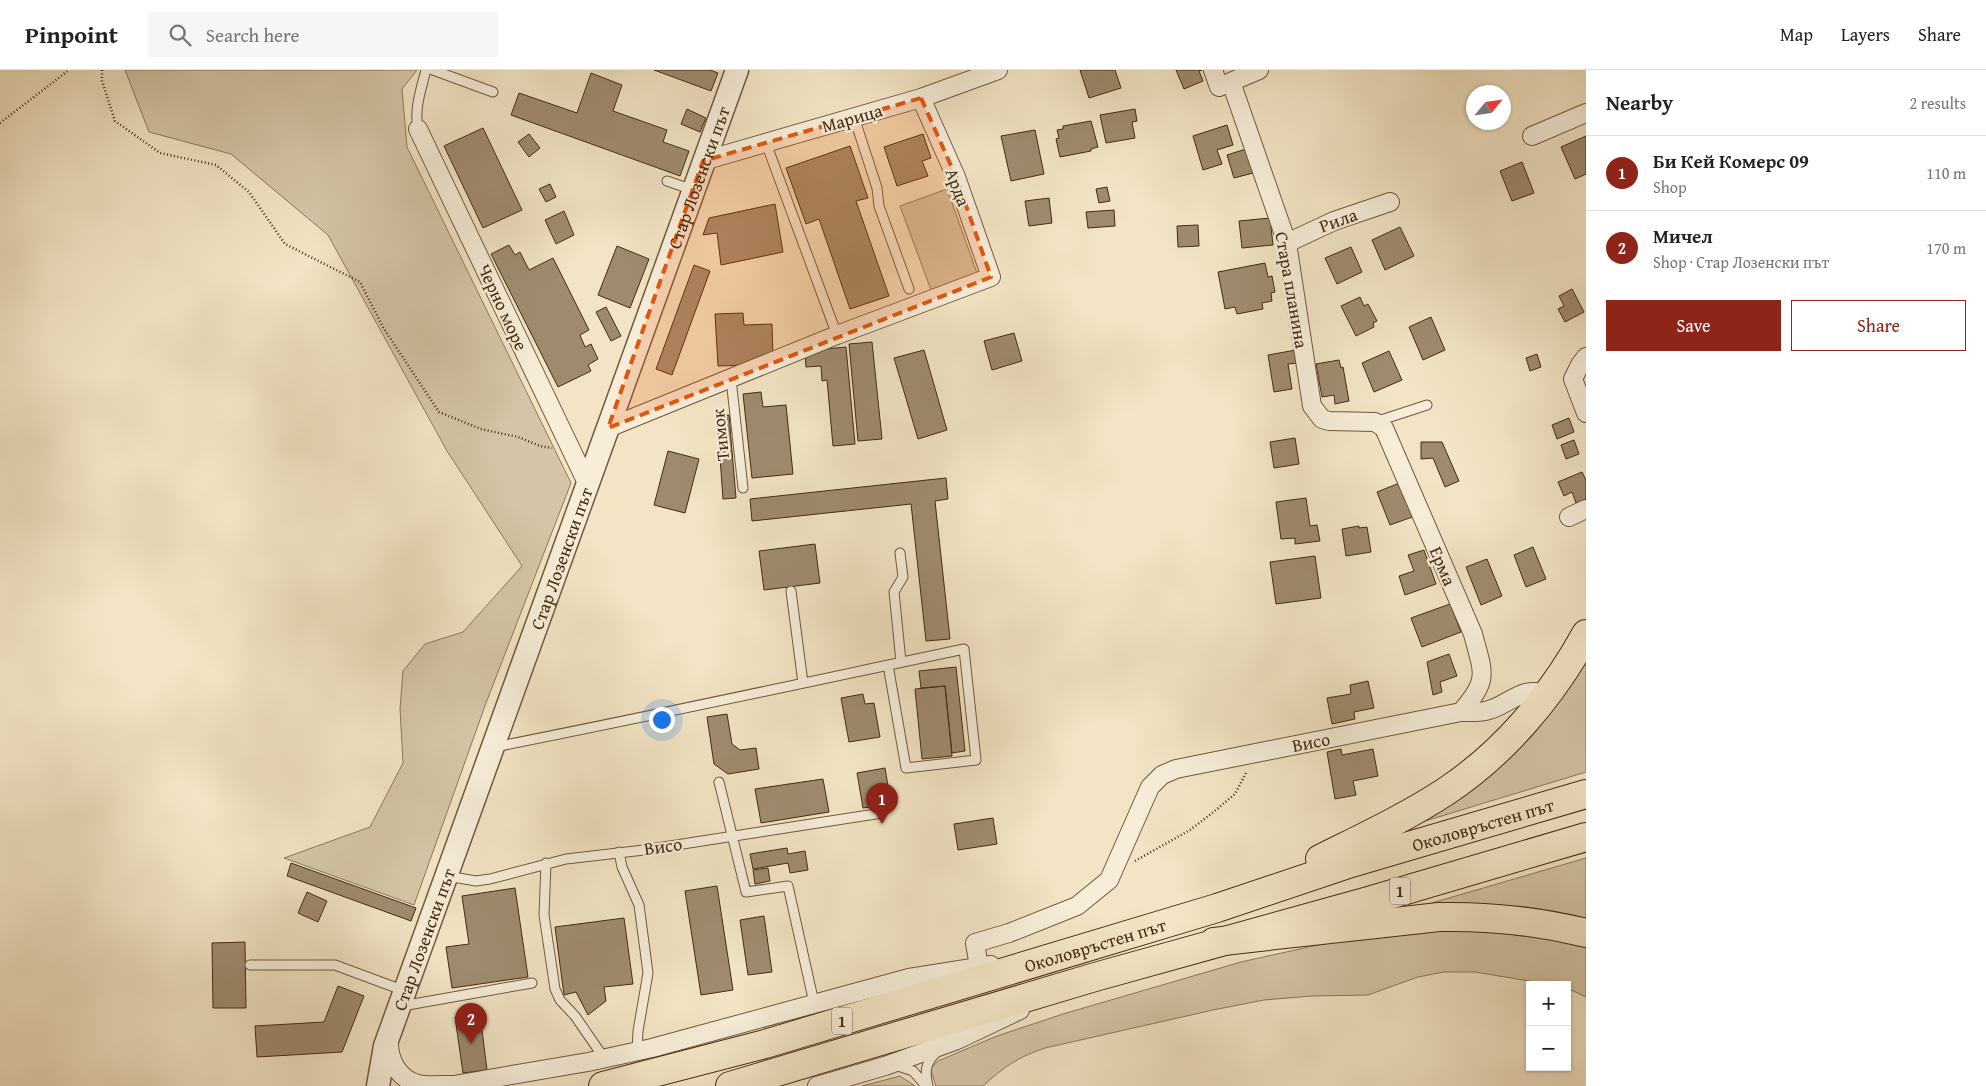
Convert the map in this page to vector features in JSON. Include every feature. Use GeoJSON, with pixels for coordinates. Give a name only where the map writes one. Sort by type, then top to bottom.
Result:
{"type":"FeatureCollection","features":[{"type":"Feature","properties":{"kind":"highway"},"geometry":{"type":"LineString","coordinates":[[1217,908],[1354,842],[1445,792],[1510,738],[1547,696],[1586,634]]}},
{"type":"Feature","properties":{"kind":"highway","name":"Околовръстен път"},"geometry":{"type":"LineString","coordinates":[[604,1086],[711,1060],[765,1044],[1217,908],[1351,863],[1586,794]]}},
{"type":"Feature","properties":{"kind":"highway","name":"Околовръстен път"},"geometry":{"type":"LineString","coordinates":[[730,1086],[1214,942],[1365,902],[1586,837]]}},
{"type":"Feature","properties":{"kind":"highway"},"geometry":{"type":"LineString","coordinates":[[1214,942],[1439,917],[1519,919],[1586,933]]}},
{"type":"Feature","properties":{"kind":"street","name":"Стар Лозенски път"},"geometry":{"type":"LineString","coordinates":[[378,1086],[387,1040],[736,70]]}},
{"type":"Feature","properties":{"kind":"street","name":"Марица"},"geometry":{"type":"LineString","coordinates":[[703,161],[921,98],[998,70]]}},
{"type":"Feature","properties":{"kind":"street"},"geometry":{"type":"LineString","coordinates":[[1213,70],[1219,86],[1259,70]]}},
{"type":"Feature","properties":{"kind":"street","name":"Стара планина"},"geometry":{"type":"LineString","coordinates":[[1231,82],[1287,243],[1312,406],[1322,419],[1328,421],[1375,422]]}},
{"type":"Feature","properties":{"kind":"street","name":"Арда"},"geometry":{"type":"LineString","coordinates":[[837,335],[990,277],[956,177],[921,98]]}},
{"type":"Feature","properties":{"kind":"street"},"geometry":{"type":"LineString","coordinates":[[1532,136],[1586,113]]}},
{"type":"Feature","properties":{"kind":"street","name":"Черно море"},"geometry":{"type":"LineString","coordinates":[[418,129],[588,485]]}},
{"type":"Feature","properties":{"kind":"street","name":"Рила"},"geometry":{"type":"LineString","coordinates":[[1287,243],[1334,220],[1390,202]]}},
{"type":"Feature","properties":{"kind":"street"},"geometry":{"type":"LineString","coordinates":[[608,428],[837,335]]}},
{"type":"Feature","properties":{"kind":"street"},"geometry":{"type":"LineString","coordinates":[[1586,357],[1573,380],[1586,413]]}},
{"type":"Feature","properties":{"kind":"street","name":"Ерма"},"geometry":{"type":"LineString","coordinates":[[1375,422],[1384,428],[1473,634],[1483,681],[1476,696],[1462,712]]}},
{"type":"Feature","properties":{"kind":"street"},"geometry":{"type":"LineString","coordinates":[[1569,517],[1586,509]]}},
{"type":"Feature","properties":{"kind":"street","name":"Висо"},"geometry":{"type":"LineString","coordinates":[[979,967],[976,944],[1077,906],[1109,880],[1150,787],[1162,775],[1176,769],[1462,712],[1491,710],[1522,694],[1535,691],[1547,696]]}},
{"type":"Feature","properties":{"kind":"street"},"geometry":{"type":"LineString","coordinates":[[387,1040],[392,1062],[401,1074],[415,1084],[449,1086],[637,1051],[714,1032],[909,978],[1080,949]]}},
{"type":"Feature","properties":{"kind":"street","name":"Околовръстен път"},"geometry":{"type":"LineString","coordinates":[[817,1086],[885,1066],[957,1040],[1095,977]]}},
{"type":"Feature","properties":{"kind":"street","name":"Стар Лозенски път"},"geometry":{"type":"LineString","coordinates":[[360,1086],[387,1040]]}},
{"type":"Feature","properties":{"kind":"lane"},"geometry":{"type":"LineString","coordinates":[[418,129],[417,105],[426,70]]}},
{"type":"Feature","properties":{"kind":"lane"},"geometry":{"type":"LineString","coordinates":[[433,70],[493,92]]}},
{"type":"Feature","properties":{"kind":"lane"},"geometry":{"type":"LineString","coordinates":[[854,117],[877,188],[879,206],[909,289]]}},
{"type":"Feature","properties":{"kind":"lane"},"geometry":{"type":"LineString","coordinates":[[766,143],[837,335]]}},
{"type":"Feature","properties":{"kind":"lane"},"geometry":{"type":"LineString","coordinates":[[667,181],[693,190]]}},
{"type":"Feature","properties":{"kind":"lane","name":"Тимок"},"geometry":{"type":"LineString","coordinates":[[731,379],[743,488]]}},
{"type":"Feature","properties":{"kind":"lane"},"geometry":{"type":"LineString","coordinates":[[1375,422],[1426,405]]}},
{"type":"Feature","properties":{"kind":"lane"},"geometry":{"type":"LineString","coordinates":[[900,553],[903,577],[894,592],[901,662]]}},
{"type":"Feature","properties":{"kind":"lane"},"geometry":{"type":"LineString","coordinates":[[791,591],[803,683]]}},
{"type":"Feature","properties":{"kind":"lane"},"geometry":{"type":"LineString","coordinates":[[491,748],[964,648],[976,760],[906,768],[888,665]]}},
{"type":"Feature","properties":{"kind":"lane"},"geometry":{"type":"LineString","coordinates":[[719,782],[746,892],[788,886],[814,1003]]}},
{"type":"Feature","properties":{"kind":"lane","name":"Висо"},"geometry":{"type":"LineString","coordinates":[[446,876],[476,881],[490,879],[566,859],[882,813]]}},
{"type":"Feature","properties":{"kind":"lane"},"geometry":{"type":"LineString","coordinates":[[619,852],[622,867],[639,905],[648,973],[638,1031],[637,1051]]}},
{"type":"Feature","properties":{"kind":"lane"},"geometry":{"type":"LineString","coordinates":[[546,863],[544,915],[555,989],[560,1000],[575,1016],[604,1058]]}},
{"type":"Feature","properties":{"kind":"lane"},"geometry":{"type":"LineString","coordinates":[[250,965],[335,965],[402,998],[532,983]]}},
{"type":"Feature","properties":{"kind":"lane"},"geometry":{"type":"LineString","coordinates":[[927,1086],[925,1073],[929,1060],[940,1049],[957,1040]]}},
{"type":"Feature","properties":{"kind":"lane"},"geometry":{"type":"LineString","coordinates":[[885,1066],[908,1068],[918,1075],[927,1086]]}},
{"type":"Feature","properties":{"kind":"path"},"geometry":{"type":"LineString","coordinates":[[0,123],[69,70]]}},
{"type":"Feature","properties":{"kind":"path"},"geometry":{"type":"LineString","coordinates":[[102,70],[102,81],[115,121],[160,153],[216,165],[249,192],[285,244],[360,282],[384,329],[439,412],[481,429],[518,437],[540,446],[571,451]]}},
{"type":"Feature","properties":{"kind":"path"},"geometry":{"type":"LineString","coordinates":[[1134,862],[1190,830],[1235,794],[1255,753]]}},
{"type":"Feature","properties":{"kind":"highlighted area"},"geometry":{"type":"Polygon","coordinates":[[[921,98],[956,177],[991,277],[608,428],[703,161],[921,98]]]}},
{"type":"Feature","properties":{"kind":"shaded area"},"geometry":{"type":"Polygon","coordinates":[[[125,70],[417,70],[402,89],[407,147],[571,483],[486,703],[414,905],[284,858],[370,827],[403,763],[400,709],[403,671],[425,644],[463,632],[522,566],[447,451],[328,235],[231,154],[149,132],[125,70]]]}},
{"type":"Feature","properties":{"kind":"shaded area"},"geometry":{"type":"Polygon","coordinates":[[[947,189],[977,273],[931,290],[900,206],[947,189]]]}},
{"type":"Feature","properties":{"kind":"shaded area"},"geometry":{"type":"Polygon","coordinates":[[[1586,651],[1586,772],[1412,825],[1586,651]]]}},
{"type":"Feature","properties":{"kind":"shaded area"},"geometry":{"type":"Polygon","coordinates":[[[1586,858],[1586,922],[1425,905],[1586,858]]]}},
{"type":"Feature","properties":{"kind":"shaded area"},"geometry":{"type":"Polygon","coordinates":[[[1455,926],[1586,941],[1586,997],[1571,990],[1571,981],[1529,981],[1475,972],[1444,972],[1418,977],[1368,995],[1312,996],[1264,1000],[1213,1010],[1045,1048],[1012,1063],[983,1086],[936,1086],[931,1071],[938,1061],[997,1036],[1063,1014],[1241,962],[1336,941],[1455,926]]]}},
{"type":"Feature","properties":{"kind":"shaded area"},"geometry":{"type":"Polygon","coordinates":[[[900,1076],[915,1086],[862,1086],[900,1076]]]}},
{"type":"Feature","properties":{"kind":"building"},"geometry":{"type":"Polygon","coordinates":[[[654,70],[710,70],[718,73],[711,91],[654,70]]]}},
{"type":"Feature","properties":{"kind":"building"},"geometry":{"type":"Polygon","coordinates":[[[1080,70],[1115,70],[1121,88],[1089,98],[1080,70]]]}},
{"type":"Feature","properties":{"kind":"building"},"geometry":{"type":"Polygon","coordinates":[[[1176,70],[1202,70],[1199,71],[1203,81],[1184,89],[1176,70]]]}},
{"type":"Feature","properties":{"kind":"building"},"geometry":{"type":"Polygon","coordinates":[[[591,73],[622,85],[613,111],[667,130],[663,142],[689,151],[680,176],[511,115],[519,93],[577,113],[591,73]]]}},
{"type":"Feature","properties":{"kind":"building"},"geometry":{"type":"Polygon","coordinates":[[[687,109],[706,118],[700,132],[681,124],[687,109]]]}},
{"type":"Feature","properties":{"kind":"building"},"geometry":{"type":"Polygon","coordinates":[[[1135,109],[1137,121],[1132,122],[1135,138],[1106,143],[1100,115],[1135,109]]]}},
{"type":"Feature","properties":{"kind":"building"},"geometry":{"type":"Polygon","coordinates":[[[1091,121],[1098,147],[1091,149],[1091,151],[1060,157],[1056,139],[1059,138],[1057,130],[1063,129],[1063,126],[1091,121]]]}},
{"type":"Feature","properties":{"kind":"building"},"geometry":{"type":"Polygon","coordinates":[[[1227,125],[1233,145],[1217,150],[1222,164],[1203,170],[1193,136],[1227,125]]]}},
{"type":"Feature","properties":{"kind":"building"},"geometry":{"type":"Polygon","coordinates":[[[483,128],[522,210],[483,228],[444,146],[483,128]]]}},
{"type":"Feature","properties":{"kind":"building"},"geometry":{"type":"Polygon","coordinates":[[[1035,130],[1044,174],[1011,181],[1001,136],[1035,130]]]}},
{"type":"Feature","properties":{"kind":"building"},"geometry":{"type":"Polygon","coordinates":[[[529,134],[540,148],[529,157],[518,142],[529,134]]]}},
{"type":"Feature","properties":{"kind":"building"},"geometry":{"type":"Polygon","coordinates":[[[923,134],[931,158],[922,161],[928,176],[897,186],[884,147],[923,134]]]}},
{"type":"Feature","properties":{"kind":"building"},"geometry":{"type":"Polygon","coordinates":[[[1586,136],[1586,174],[1575,179],[1561,147],[1586,136]]]}},
{"type":"Feature","properties":{"kind":"building"},"geometry":{"type":"Polygon","coordinates":[[[850,146],[868,198],[856,201],[889,296],[850,309],[819,219],[806,224],[786,168],[850,146]]]}},
{"type":"Feature","properties":{"kind":"building"},"geometry":{"type":"Polygon","coordinates":[[[1246,149],[1253,173],[1234,178],[1227,155],[1246,149]]]}},
{"type":"Feature","properties":{"kind":"building"},"geometry":{"type":"Polygon","coordinates":[[[1522,162],[1534,193],[1512,201],[1500,171],[1522,162]]]}},
{"type":"Feature","properties":{"kind":"building"},"geometry":{"type":"Polygon","coordinates":[[[550,184],[556,197],[546,202],[539,189],[550,184]]]}},
{"type":"Feature","properties":{"kind":"building"},"geometry":{"type":"Polygon","coordinates":[[[1107,187],[1110,201],[1099,203],[1096,189],[1107,187]]]}},
{"type":"Feature","properties":{"kind":"building"},"geometry":{"type":"Polygon","coordinates":[[[1049,198],[1052,223],[1029,226],[1025,201],[1049,198]]]}},
{"type":"Feature","properties":{"kind":"building"},"geometry":{"type":"Polygon","coordinates":[[[775,204],[783,252],[721,265],[717,233],[703,235],[709,218],[775,204]]]}},
{"type":"Feature","properties":{"kind":"building"},"geometry":{"type":"Polygon","coordinates":[[[1114,210],[1115,226],[1088,228],[1086,212],[1114,210]]]}},
{"type":"Feature","properties":{"kind":"building"},"geometry":{"type":"Polygon","coordinates":[[[564,211],[574,235],[556,244],[545,220],[564,211]]]}},
{"type":"Feature","properties":{"kind":"building"},"geometry":{"type":"Polygon","coordinates":[[[1270,218],[1273,245],[1242,248],[1239,221],[1270,218]]]}},
{"type":"Feature","properties":{"kind":"building"},"geometry":{"type":"Polygon","coordinates":[[[1198,225],[1199,246],[1178,247],[1177,226],[1198,225]]]}},
{"type":"Feature","properties":{"kind":"building"},"geometry":{"type":"Polygon","coordinates":[[[1400,227],[1414,256],[1385,270],[1372,240],[1400,227]]]}},
{"type":"Feature","properties":{"kind":"building"},"geometry":{"type":"Polygon","coordinates":[[[509,245],[515,255],[520,252],[529,270],[553,258],[589,330],[580,335],[585,347],[591,344],[598,359],[588,365],[591,371],[558,387],[491,254],[509,245]]]}},
{"type":"Feature","properties":{"kind":"building"},"geometry":{"type":"Polygon","coordinates":[[[617,246],[649,259],[630,308],[598,295],[617,246]]]}},
{"type":"Feature","properties":{"kind":"building"},"geometry":{"type":"Polygon","coordinates":[[[1351,247],[1362,272],[1337,284],[1325,258],[1351,247]]]}},
{"type":"Feature","properties":{"kind":"building"},"geometry":{"type":"Polygon","coordinates":[[[1265,263],[1268,277],[1272,276],[1275,292],[1271,293],[1272,301],[1262,303],[1263,309],[1237,314],[1235,307],[1225,309],[1218,272],[1265,263]]]}},
{"type":"Feature","properties":{"kind":"building"},"geometry":{"type":"Polygon","coordinates":[[[694,265],[710,271],[672,375],[656,369],[694,265]]]}},
{"type":"Feature","properties":{"kind":"building"},"geometry":{"type":"Polygon","coordinates":[[[1572,289],[1584,312],[1565,322],[1558,309],[1564,306],[1559,296],[1572,289]]]}},
{"type":"Feature","properties":{"kind":"building"},"geometry":{"type":"Polygon","coordinates":[[[1360,297],[1364,306],[1368,304],[1377,321],[1373,323],[1374,327],[1356,336],[1341,306],[1360,297]]]}},
{"type":"Feature","properties":{"kind":"building"},"geometry":{"type":"Polygon","coordinates":[[[606,307],[621,336],[611,341],[596,312],[606,307]]]}},
{"type":"Feature","properties":{"kind":"building"},"geometry":{"type":"Polygon","coordinates":[[[743,313],[744,325],[772,324],[773,358],[752,359],[752,365],[718,366],[715,314],[743,313]]]}},
{"type":"Feature","properties":{"kind":"building"},"geometry":{"type":"Polygon","coordinates":[[[1431,317],[1445,350],[1423,360],[1409,327],[1431,317]]]}},
{"type":"Feature","properties":{"kind":"building"},"geometry":{"type":"Polygon","coordinates":[[[1014,333],[1022,361],[992,370],[984,341],[1014,333]]]}},
{"type":"Feature","properties":{"kind":"building"},"geometry":{"type":"Polygon","coordinates":[[[872,342],[882,439],[858,441],[849,344],[872,342]]]}},
{"type":"Feature","properties":{"kind":"building"},"geometry":{"type":"Polygon","coordinates":[[[846,347],[855,444],[833,446],[827,380],[822,381],[821,366],[806,367],[805,351],[846,347]]]}},
{"type":"Feature","properties":{"kind":"building"},"geometry":{"type":"Polygon","coordinates":[[[924,350],[947,430],[918,439],[894,358],[924,350]]]}},
{"type":"Feature","properties":{"kind":"building"},"geometry":{"type":"Polygon","coordinates":[[[1296,350],[1298,363],[1288,364],[1292,389],[1274,392],[1268,355],[1296,350]]]}},
{"type":"Feature","properties":{"kind":"building"},"geometry":{"type":"Polygon","coordinates":[[[1389,351],[1402,380],[1374,392],[1362,363],[1389,351]]]}},
{"type":"Feature","properties":{"kind":"building"},"geometry":{"type":"Polygon","coordinates":[[[1537,354],[1541,367],[1530,371],[1526,358],[1537,354]]]}},
{"type":"Feature","properties":{"kind":"building"},"geometry":{"type":"Polygon","coordinates":[[[1339,360],[1341,368],[1343,367],[1349,401],[1335,404],[1334,395],[1322,397],[1316,364],[1339,360]]]}},
{"type":"Feature","properties":{"kind":"building"},"geometry":{"type":"Polygon","coordinates":[[[761,392],[763,407],[786,405],[793,474],[752,478],[743,394],[761,392]]]}},
{"type":"Feature","properties":{"kind":"building"},"geometry":{"type":"Polygon","coordinates":[[[729,415],[736,498],[723,499],[717,416],[729,415]]]}},
{"type":"Feature","properties":{"kind":"building"},"geometry":{"type":"Polygon","coordinates":[[[1569,418],[1574,432],[1557,439],[1552,425],[1569,418]]]}},
{"type":"Feature","properties":{"kind":"building"},"geometry":{"type":"Polygon","coordinates":[[[1295,438],[1299,464],[1274,468],[1270,442],[1295,438]]]}},
{"type":"Feature","properties":{"kind":"building"},"geometry":{"type":"Polygon","coordinates":[[[1574,440],[1579,454],[1566,459],[1561,445],[1574,440]]]}},
{"type":"Feature","properties":{"kind":"building"},"geometry":{"type":"Polygon","coordinates":[[[1421,442],[1442,442],[1459,481],[1445,487],[1433,458],[1421,459],[1421,442]]]}},
{"type":"Feature","properties":{"kind":"building"},"geometry":{"type":"Polygon","coordinates":[[[668,451],[699,459],[685,513],[654,505],[668,451]]]}},
{"type":"Feature","properties":{"kind":"building"},"geometry":{"type":"Polygon","coordinates":[[[1582,472],[1586,480],[1586,499],[1576,503],[1572,492],[1564,496],[1558,482],[1582,472]]]}},
{"type":"Feature","properties":{"kind":"building"},"geometry":{"type":"Polygon","coordinates":[[[946,478],[948,499],[935,501],[950,639],[926,641],[911,504],[752,521],[750,499],[946,478]]]}},
{"type":"Feature","properties":{"kind":"building"},"geometry":{"type":"Polygon","coordinates":[[[1402,482],[1415,516],[1390,525],[1377,492],[1402,482]]]}},
{"type":"Feature","properties":{"kind":"building"},"geometry":{"type":"Polygon","coordinates":[[[1306,498],[1310,526],[1317,525],[1320,541],[1295,544],[1295,538],[1281,539],[1276,502],[1306,498]]]}},
{"type":"Feature","properties":{"kind":"building"},"geometry":{"type":"Polygon","coordinates":[[[1359,526],[1359,528],[1367,527],[1371,552],[1346,556],[1342,529],[1359,526]]]}},
{"type":"Feature","properties":{"kind":"building"},"geometry":{"type":"Polygon","coordinates":[[[815,544],[820,583],[764,590],[759,551],[815,544]]]}},
{"type":"Feature","properties":{"kind":"building"},"geometry":{"type":"Polygon","coordinates":[[[1533,547],[1546,579],[1526,587],[1514,555],[1533,547]]]}},
{"type":"Feature","properties":{"kind":"building"},"geometry":{"type":"Polygon","coordinates":[[[1424,550],[1436,584],[1405,595],[1399,576],[1414,571],[1408,555],[1424,550]]]}},
{"type":"Feature","properties":{"kind":"building"},"geometry":{"type":"Polygon","coordinates":[[[1315,556],[1321,598],[1276,604],[1270,562],[1315,556]]]}},
{"type":"Feature","properties":{"kind":"building"},"geometry":{"type":"Polygon","coordinates":[[[1487,559],[1502,596],[1481,605],[1466,567],[1487,559]]]}},
{"type":"Feature","properties":{"kind":"building"},"geometry":{"type":"Polygon","coordinates":[[[1450,604],[1461,632],[1422,647],[1411,618],[1450,604]]]}},
{"type":"Feature","properties":{"kind":"building"},"geometry":{"type":"Polygon","coordinates":[[[1449,654],[1457,676],[1440,682],[1442,692],[1433,695],[1427,662],[1449,654]]]}},
{"type":"Feature","properties":{"kind":"building"},"geometry":{"type":"Polygon","coordinates":[[[956,667],[965,751],[952,753],[945,686],[921,688],[919,671],[956,667]]]}},
{"type":"Feature","properties":{"kind":"building"},"geometry":{"type":"Polygon","coordinates":[[[1368,681],[1374,708],[1354,712],[1355,719],[1332,724],[1327,698],[1351,694],[1350,685],[1368,681]]]}},
{"type":"Feature","properties":{"kind":"building"},"geometry":{"type":"Polygon","coordinates":[[[945,686],[952,756],[922,759],[915,689],[945,686]]]}},
{"type":"Feature","properties":{"kind":"building"},"geometry":{"type":"Polygon","coordinates":[[[863,694],[865,704],[874,703],[880,737],[849,742],[841,698],[863,694]]]}},
{"type":"Feature","properties":{"kind":"building"},"geometry":{"type":"Polygon","coordinates":[[[727,714],[732,744],[740,750],[756,748],[759,769],[728,774],[714,764],[707,717],[727,714]]]}},
{"type":"Feature","properties":{"kind":"building"},"geometry":{"type":"Polygon","coordinates":[[[1341,749],[1342,755],[1373,749],[1378,776],[1353,781],[1356,795],[1335,799],[1327,752],[1341,749]]]}},
{"type":"Feature","properties":{"kind":"building"},"geometry":{"type":"Polygon","coordinates":[[[885,768],[891,804],[863,808],[857,773],[885,768]]]}},
{"type":"Feature","properties":{"kind":"building"},"geometry":{"type":"Polygon","coordinates":[[[823,779],[829,812],[761,823],[755,789],[823,779]]]}},
{"type":"Feature","properties":{"kind":"building"},"geometry":{"type":"Polygon","coordinates":[[[993,818],[997,844],[958,850],[954,824],[993,818]]]}},
{"type":"Feature","properties":{"kind":"building"},"geometry":{"type":"Polygon","coordinates":[[[787,848],[788,854],[805,851],[808,870],[790,873],[788,863],[753,869],[750,854],[787,848]]]}},
{"type":"Feature","properties":{"kind":"building"},"geometry":{"type":"Polygon","coordinates":[[[291,863],[416,908],[411,921],[287,876],[291,863]]]}},
{"type":"Feature","properties":{"kind":"building"},"geometry":{"type":"Polygon","coordinates":[[[768,868],[770,881],[755,884],[753,870],[768,868]]]}},
{"type":"Feature","properties":{"kind":"building"},"geometry":{"type":"Polygon","coordinates":[[[717,886],[733,990],[701,995],[685,891],[717,886]]]}},
{"type":"Feature","properties":{"kind":"building"},"geometry":{"type":"Polygon","coordinates":[[[515,888],[528,977],[452,988],[446,947],[469,944],[462,896],[515,888]]]}},
{"type":"Feature","properties":{"kind":"building"},"geometry":{"type":"Polygon","coordinates":[[[307,892],[327,901],[318,922],[298,913],[307,892]]]}},
{"type":"Feature","properties":{"kind":"building"},"geometry":{"type":"Polygon","coordinates":[[[764,916],[772,972],[748,975],[740,920],[764,916]]]}},
{"type":"Feature","properties":{"kind":"building"},"geometry":{"type":"Polygon","coordinates":[[[624,918],[633,984],[604,987],[606,1001],[588,1015],[576,992],[564,995],[555,927],[624,918]]]}},
{"type":"Feature","properties":{"kind":"building"},"geometry":{"type":"Polygon","coordinates":[[[245,942],[246,1008],[213,1008],[212,943],[245,942]]]}},
{"type":"Feature","properties":{"kind":"building"},"geometry":{"type":"Polygon","coordinates":[[[338,986],[364,996],[342,1052],[257,1057],[255,1026],[324,1022],[338,986]]]}},
{"type":"Feature","properties":{"kind":"building"},"geometry":{"type":"Polygon","coordinates":[[[480,1014],[487,1070],[463,1073],[455,1017],[480,1014]]]}},
{"type":"Feature","properties":{"kind":"place","name":"Би Кей Комерс 09"},"geometry":{"type":"Point","coordinates":[882,824]}},
{"type":"Feature","properties":{"kind":"place","name":"Мичел"},"geometry":{"type":"Point","coordinates":[471,1044]}}]}
